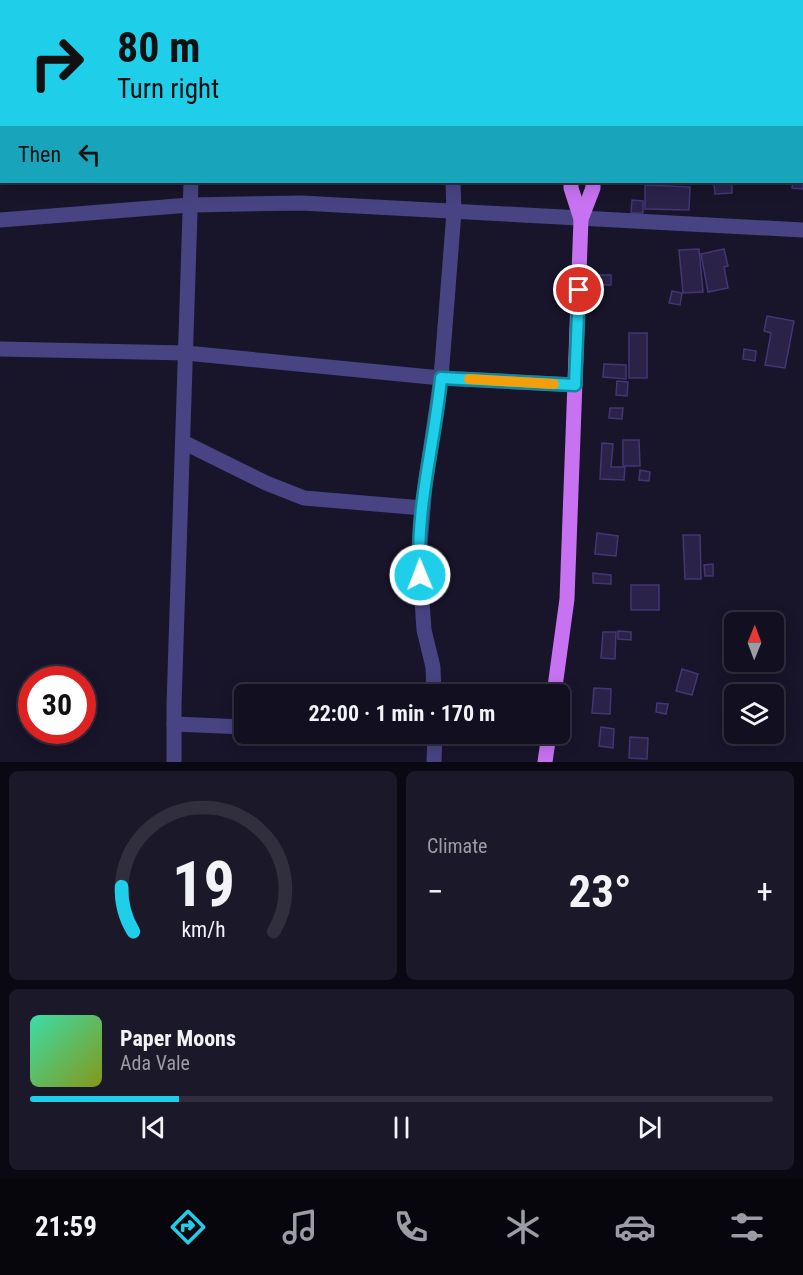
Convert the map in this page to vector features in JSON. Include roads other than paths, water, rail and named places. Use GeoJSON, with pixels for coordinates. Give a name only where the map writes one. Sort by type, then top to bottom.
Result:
{"type":"FeatureCollection","features":[{"type":"Feature","properties":{"kind":"main road"},"geometry":{"type":"LineString","coordinates":[[571,183],[582,219]]}},
{"type":"Feature","properties":{"kind":"main road"},"geometry":{"type":"LineString","coordinates":[[555,684],[567,599],[582,219],[593,183]]}},
{"type":"Feature","properties":{"kind":"main road"},"geometry":{"type":"LineString","coordinates":[[545,762],[548,744]]}},
{"type":"Feature","properties":{"kind":"street"},"geometry":{"type":"LineString","coordinates":[[174,762],[191,183]]}},
{"type":"Feature","properties":{"kind":"street"},"geometry":{"type":"LineString","coordinates":[[434,684],[433,667],[424,630],[419,557],[423,508],[441,378],[454,212],[453,183]]}},
{"type":"Feature","properties":{"kind":"street"},"geometry":{"type":"LineString","coordinates":[[0,220],[190,205],[301,203],[803,230]]}},
{"type":"Feature","properties":{"kind":"street"},"geometry":{"type":"LineString","coordinates":[[0,349],[186,353],[441,378],[575,385]]}},
{"type":"Feature","properties":{"kind":"street"},"geometry":{"type":"LineString","coordinates":[[183,442],[266,483],[304,498],[423,508]]}},
{"type":"Feature","properties":{"kind":"street"},"geometry":{"type":"LineString","coordinates":[[174,724],[234,727]]}},
{"type":"Feature","properties":{"kind":"street"},"geometry":{"type":"LineString","coordinates":[[434,762],[435,744]]}}]}
